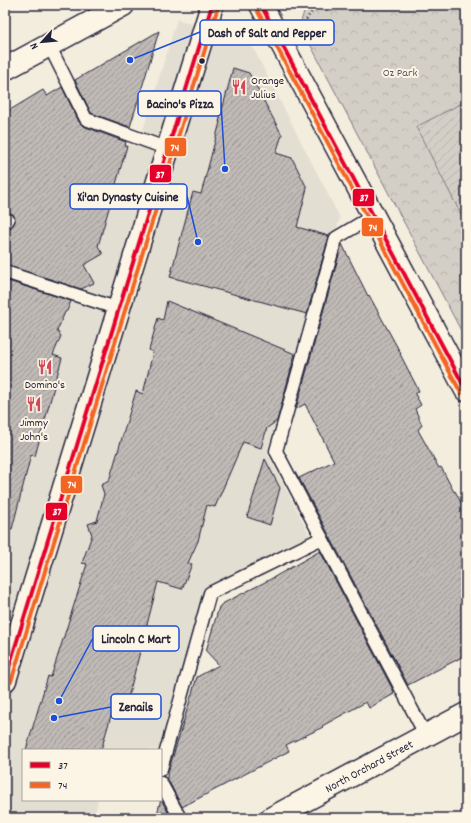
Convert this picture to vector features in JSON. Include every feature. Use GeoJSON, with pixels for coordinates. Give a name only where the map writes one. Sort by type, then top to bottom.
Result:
{"type":"FeatureCollection","features":[{"type":"Feature","properties":{"kind":"street"},"geometry":{"type":"LineString","coordinates":[[5,69],[123,5]]}},
{"type":"Feature","properties":{"kind":"street"},"geometry":{"type":"LineString","coordinates":[[5,680],[212,5]]}},
{"type":"Feature","properties":{"kind":"street"},"geometry":{"type":"LineString","coordinates":[[261,5],[466,390]]}},
{"type":"Feature","properties":{"kind":"street","name":"North Orchard Street"},"geometry":{"type":"LineString","coordinates":[[272,818],[466,714]]}},
{"type":"Feature","properties":{"kind":"lane"},"geometry":{"type":"LineString","coordinates":[[49,45],[86,119],[168,149]]}},
{"type":"Feature","properties":{"kind":"lane"},"geometry":{"type":"LineString","coordinates":[[373,216],[336,238],[276,451],[426,736]]}},
{"type":"Feature","properties":{"kind":"lane"},"geometry":{"type":"LineString","coordinates":[[5,272],[119,309]]}},
{"type":"Feature","properties":{"kind":"lane"},"geometry":{"type":"LineString","coordinates":[[162,765],[210,593],[322,538]]}},
{"type":"Feature","properties":{"kind":"lane"},"geometry":{"type":"LineString","coordinates":[[162,785],[180,818]]}},
{"type":"Feature","properties":{"kind":"path"},"geometry":{"type":"LineString","coordinates":[[304,23],[316,5]]}},
{"type":"Feature","properties":{"kind":"shaded area"},"geometry":{"type":"Polygon","coordinates":[[[177,19],[251,44],[340,218],[267,452],[310,536],[203,591],[158,749],[22,749],[22,801],[98,801],[94,818],[5,818],[5,232],[78,132],[138,147],[177,19]]]}},
{"type":"Feature","properties":{"kind":"green space","name":"Oz Park"},"geometry":{"type":"Polygon","coordinates":[[[306,5],[466,5],[466,340],[300,25],[306,5]]]}},
{"type":"Feature","properties":{"kind":"green space"},"geometry":{"type":"Polygon","coordinates":[[[466,101],[466,224],[416,127],[466,101]]]}},
{"type":"Feature","properties":{"kind":"building"},"geometry":{"type":"Polygon","coordinates":[[[159,31],[130,127],[91,113],[75,80],[159,31]]]}},
{"type":"Feature","properties":{"kind":"building"},"geometry":{"type":"Polygon","coordinates":[[[233,68],[249,73],[282,135],[276,153],[292,158],[307,188],[297,227],[329,236],[307,314],[170,277],[193,192],[201,194],[233,68]]]}},
{"type":"Feature","properties":{"kind":"building"},"geometry":{"type":"Polygon","coordinates":[[[62,87],[79,122],[83,126],[126,142],[125,146],[127,146],[98,246],[103,254],[84,265],[94,283],[81,289],[5,265],[5,230],[10,228],[15,222],[15,218],[13,214],[5,213],[5,113],[43,90],[47,96],[62,87]]]}},
{"type":"Feature","properties":{"kind":"building"},"geometry":{"type":"Polygon","coordinates":[[[342,244],[368,296],[369,295],[401,354],[419,391],[415,394],[421,405],[415,409],[422,425],[418,430],[466,512],[466,655],[408,685],[299,478],[334,461],[305,404],[296,409],[342,244]]]}},
{"type":"Feature","properties":{"kind":"building"},"geometry":{"type":"Polygon","coordinates":[[[5,280],[71,301],[57,331],[61,336],[53,355],[62,358],[35,456],[31,455],[12,529],[5,528],[5,280]]]}},
{"type":"Feature","properties":{"kind":"building"},"geometry":{"type":"Polygon","coordinates":[[[167,301],[295,354],[277,421],[267,428],[261,448],[243,442],[215,507],[207,505],[198,541],[188,563],[192,564],[182,589],[158,582],[128,698],[117,695],[101,749],[26,749],[48,676],[51,677],[87,564],[82,563],[92,535],[88,524],[97,521],[104,494],[101,485],[109,481],[136,391],[143,394],[153,352],[149,350],[158,318],[163,320],[167,301]]]}},
{"type":"Feature","properties":{"kind":"building"},"geometry":{"type":"Polygon","coordinates":[[[265,459],[280,488],[270,525],[247,517],[265,459]]]}},
{"type":"Feature","properties":{"kind":"building"},"geometry":{"type":"Polygon","coordinates":[[[320,551],[394,694],[369,708],[366,702],[322,726],[323,727],[286,745],[289,751],[182,807],[167,776],[197,677],[219,665],[206,651],[219,607],[320,551]]]}},
{"type":"Feature","properties":{"kind":"building"},"geometry":{"type":"Polygon","coordinates":[[[160,801],[162,801],[169,814],[162,818],[156,818],[160,801]]]}},
{"type":"Feature","properties":{"kind":"transit line","name":"37"},"geometry":{"type":"LineString","coordinates":[[5,680],[212,5]]}},
{"type":"Feature","properties":{"kind":"transit line","name":"37"},"geometry":{"type":"LineString","coordinates":[[261,5],[466,390]]}},
{"type":"Feature","properties":{"kind":"transit line","name":"74"},"geometry":{"type":"LineString","coordinates":[[11,682],[218,7]]}},
{"type":"Feature","properties":{"kind":"transit line","name":"74"},"geometry":{"type":"LineString","coordinates":[[256,8],[461,393]]}},
{"type":"Feature","properties":{"kind":"place","name":"Dash of Salt and Pepper"},"geometry":{"type":"Point","coordinates":[130,60]}},
{"type":"Feature","properties":{"kind":"place","name":"Orange Julius"},"geometry":{"type":"Point","coordinates":[239,87]}},
{"type":"Feature","properties":{"kind":"place","name":"Bacino's Pizza"},"geometry":{"type":"Point","coordinates":[225,169]}},
{"type":"Feature","properties":{"kind":"place","name":"Xi'an Dynasty Cuisine"},"geometry":{"type":"Point","coordinates":[198,242]}},
{"type":"Feature","properties":{"kind":"place","name":"Domino's"},"geometry":{"type":"Point","coordinates":[45,367]}},
{"type":"Feature","properties":{"kind":"place","name":"Jimmy John's"},"geometry":{"type":"Point","coordinates":[34,404]}},
{"type":"Feature","properties":{"kind":"place","name":"Lincoln C Mart"},"geometry":{"type":"Point","coordinates":[59,701]}},
{"type":"Feature","properties":{"kind":"place","name":"Zenails"},"geometry":{"type":"Point","coordinates":[54,718]}}]}
